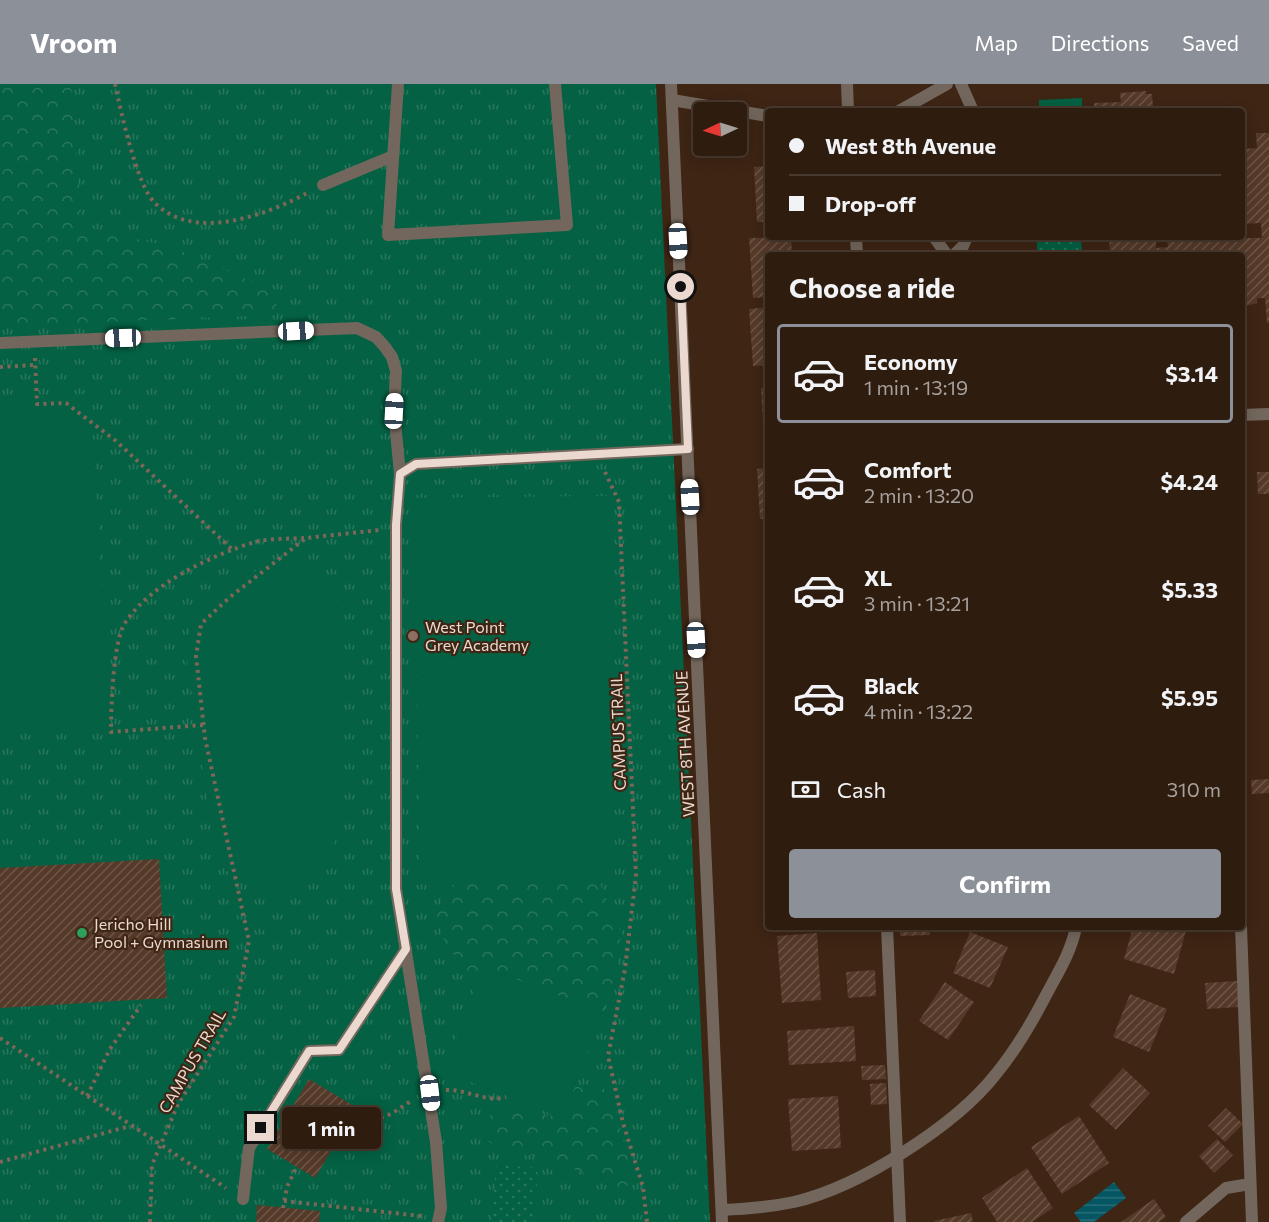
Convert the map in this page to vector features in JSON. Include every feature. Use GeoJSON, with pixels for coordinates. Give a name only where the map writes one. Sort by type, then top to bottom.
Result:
{"type":"FeatureCollection","features":[{"type":"Feature","properties":{"kind":"street"},"geometry":{"type":"LineString","coordinates":[[398,84],[388,235],[567,225],[555,84]]}},
{"type":"Feature","properties":{"kind":"street","name":"WEST 8TH AVENUE"},"geometry":{"type":"LineString","coordinates":[[671,84],[722,1216]]}},
{"type":"Feature","properties":{"kind":"street"},"geometry":{"type":"LineString","coordinates":[[847,84],[848,108]]}},
{"type":"Feature","properties":{"kind":"street"},"geometry":{"type":"LineString","coordinates":[[904,108],[947,84]]}},
{"type":"Feature","properties":{"kind":"street"},"geometry":{"type":"LineString","coordinates":[[961,84],[972,108]]}},
{"type":"Feature","properties":{"kind":"street"},"geometry":{"type":"LineString","coordinates":[[672,100],[765,116]]}},
{"type":"Feature","properties":{"kind":"street"},"geometry":{"type":"LineString","coordinates":[[323,185],[393,156]]}},
{"type":"Feature","properties":{"kind":"street"},"geometry":{"type":"LineString","coordinates":[[957,252],[966,240]]}},
{"type":"Feature","properties":{"kind":"street"},"geometry":{"type":"LineString","coordinates":[[0,343],[357,328],[385,347],[394,364],[394,411],[400,474],[396,525],[396,889],[431,1103],[441,1208],[438,1222]]}},
{"type":"Feature","properties":{"kind":"street"},"geometry":{"type":"LineString","coordinates":[[1245,415],[1269,414]]}},
{"type":"Feature","properties":{"kind":"street"},"geometry":{"type":"LineString","coordinates":[[400,474],[416,464],[688,449]]}},
{"type":"Feature","properties":{"kind":"street"},"geometry":{"type":"LineString","coordinates":[[887,930],[900,1222]]}},
{"type":"Feature","properties":{"kind":"street"},"geometry":{"type":"LineString","coordinates":[[722,1216],[796,1201],[846,1182],[898,1156],[941,1127],[996,1075],[1034,1017],[1073,944],[1075,930]]}},
{"type":"Feature","properties":{"kind":"street"},"geometry":{"type":"LineString","coordinates":[[1241,930],[1252,1222]]}},
{"type":"Feature","properties":{"kind":"street"},"geometry":{"type":"LineString","coordinates":[[243,1199],[249,1148],[309,1051],[339,1050],[406,949]]}},
{"type":"Feature","properties":{"kind":"street"},"geometry":{"type":"LineString","coordinates":[[1186,1222],[1226,1188],[1250,1184]]}},
{"type":"Feature","properties":{"kind":"path"},"geometry":{"type":"LineString","coordinates":[[115,84],[135,162],[154,201],[183,221],[209,224],[276,210],[323,185]]}},
{"type":"Feature","properties":{"kind":"path"},"geometry":{"type":"LineString","coordinates":[[34,342],[37,404],[66,403],[116,441],[234,551]]}},
{"type":"Feature","properties":{"kind":"path"},"geometry":{"type":"LineString","coordinates":[[0,367],[35,365]]}},
{"type":"Feature","properties":{"kind":"path","name":"CAMPUS TRAIL"},"geometry":{"type":"LineString","coordinates":[[600,462],[619,502],[636,875],[625,969],[608,1056],[623,1123],[643,1187],[647,1222]]}},
{"type":"Feature","properties":{"kind":"path"},"geometry":{"type":"LineString","coordinates":[[203,724],[111,732],[111,687],[124,624],[159,586],[182,572],[256,542],[382,530]]}},
{"type":"Feature","properties":{"kind":"path","name":"CAMPUS TRAIL"},"geometry":{"type":"LineString","coordinates":[[150,1222],[152,1165],[159,1145],[178,1104],[234,1017],[249,941],[203,724],[196,656],[201,624],[230,597],[306,538]]}},
{"type":"Feature","properties":{"kind":"path"},"geometry":{"type":"LineString","coordinates":[[87,1096],[110,1049],[141,1005]]}},
{"type":"Feature","properties":{"kind":"path"},"geometry":{"type":"LineString","coordinates":[[0,1038],[243,1199]]}},
{"type":"Feature","properties":{"kind":"path"},"geometry":{"type":"LineString","coordinates":[[439,1090],[457,1089],[493,1099],[506,1096]]}},
{"type":"Feature","properties":{"kind":"path"},"geometry":{"type":"LineString","coordinates":[[354,1115],[366,1123],[391,1114],[416,1098]]}},
{"type":"Feature","properties":{"kind":"path"},"geometry":{"type":"LineString","coordinates":[[0,1162],[131,1126]]}},
{"type":"Feature","properties":{"kind":"path"},"geometry":{"type":"LineString","coordinates":[[283,1208],[296,1168]]}},
{"type":"Feature","properties":{"kind":"path"},"geometry":{"type":"LineString","coordinates":[[284,1201],[423,1216],[441,1208]]}},
{"type":"Feature","properties":{"kind":"green space"},"geometry":{"type":"Polygon","coordinates":[[[0,84],[656,84],[710,1222],[0,1222],[0,84]]]}},
{"type":"Feature","properties":{"kind":"green space"},"geometry":{"type":"Polygon","coordinates":[[[0,84],[71,84],[82,226],[175,248],[276,292],[277,315],[0,326],[0,84]]]}},
{"type":"Feature","properties":{"kind":"green space"},"geometry":{"type":"Polygon","coordinates":[[[1082,98],[1082,108],[1039,108],[1039,100],[1082,98]]]}},
{"type":"Feature","properties":{"kind":"green space"},"geometry":{"type":"Polygon","coordinates":[[[1037,240],[1081,240],[1082,252],[1037,252],[1037,240]]]}},
{"type":"Feature","properties":{"kind":"green space"},"geometry":{"type":"Polygon","coordinates":[[[90,394],[111,732],[0,731],[0,398],[90,394]]]}},
{"type":"Feature","properties":{"kind":"green space"},"geometry":{"type":"Polygon","coordinates":[[[609,496],[615,881],[420,884],[414,498],[609,496]]]}},
{"type":"Feature","properties":{"kind":"green space"},"geometry":{"type":"Polygon","coordinates":[[[300,559],[327,577],[341,613],[341,810],[331,863],[298,891],[280,892],[233,878],[215,856],[186,653],[192,618],[227,587],[274,561],[300,559]]]}},
{"type":"Feature","properties":{"kind":"green space"},"geometry":{"type":"Polygon","coordinates":[[[599,881],[621,933],[618,965],[603,1013],[484,967],[477,983],[446,945],[434,912],[456,883],[599,881]]]}},
{"type":"Feature","properties":{"kind":"green space"},"geometry":{"type":"Polygon","coordinates":[[[483,967],[603,1013],[562,1118],[443,1071],[483,967]]]}},
{"type":"Feature","properties":{"kind":"green space"},"geometry":{"type":"Polygon","coordinates":[[[599,1083],[613,1099],[634,1183],[618,1190],[546,1156],[507,1154],[485,1139],[485,1122],[498,1106],[562,1118],[575,1087],[599,1083]]]}},
{"type":"Feature","properties":{"kind":"green space"},"geometry":{"type":"Polygon","coordinates":[[[496,1165],[538,1168],[534,1222],[492,1222],[496,1165]]]}},
{"type":"Feature","properties":{"kind":"water"},"geometry":{"type":"Polygon","coordinates":[[[1114,1182],[1126,1198],[1094,1222],[1081,1222],[1074,1213],[1114,1182]]]}},
{"type":"Feature","properties":{"kind":"building"},"geometry":{"type":"Polygon","coordinates":[[[1146,91],[1146,94],[1152,94],[1153,106],[1094,108],[1094,103],[1121,102],[1120,93],[1146,91]]]}},
{"type":"Feature","properties":{"kind":"building"},"geometry":{"type":"Polygon","coordinates":[[[1256,133],[1269,133],[1269,323],[1267,323],[1265,298],[1257,298],[1257,303],[1245,306],[1245,252],[1110,252],[1109,240],[1156,240],[1156,248],[1168,247],[1167,240],[1262,238],[1261,223],[1245,224],[1245,149],[1257,148],[1256,133]]]}},
{"type":"Feature","properties":{"kind":"building"},"geometry":{"type":"Polygon","coordinates":[[[765,166],[765,222],[757,222],[754,167],[765,166]]]}},
{"type":"Feature","properties":{"kind":"building"},"geometry":{"type":"Polygon","coordinates":[[[749,238],[791,240],[792,252],[765,252],[765,297],[753,298],[749,238]]]}},
{"type":"Feature","properties":{"kind":"building"},"geometry":{"type":"Polygon","coordinates":[[[765,307],[765,365],[753,366],[749,309],[765,307]]]}},
{"type":"Feature","properties":{"kind":"building"},"geometry":{"type":"Polygon","coordinates":[[[761,388],[765,388],[764,435],[761,388]]]}},
{"type":"Feature","properties":{"kind":"building"},"geometry":{"type":"Polygon","coordinates":[[[765,468],[765,519],[760,519],[757,469],[765,468]]]}},
{"type":"Feature","properties":{"kind":"building"},"geometry":{"type":"Polygon","coordinates":[[[1257,472],[1269,472],[1269,494],[1258,494],[1257,472]]]}},
{"type":"Feature","properties":{"kind":"building"},"geometry":{"type":"Polygon","coordinates":[[[1269,779],[1269,793],[1252,794],[1251,780],[1269,779]]]}},
{"type":"Feature","properties":{"kind":"building","name":"Jericho Hill Pool + Gymnasium"},"geometry":{"type":"Polygon","coordinates":[[[159,859],[167,998],[0,1008],[0,868],[159,859]]]}},
{"type":"Feature","properties":{"kind":"building"},"geometry":{"type":"Polygon","coordinates":[[[900,930],[930,930],[930,935],[900,936],[900,930]]]}},
{"type":"Feature","properties":{"kind":"building"},"geometry":{"type":"Polygon","coordinates":[[[1132,930],[1186,930],[1174,974],[1124,959],[1132,930]]]}},
{"type":"Feature","properties":{"kind":"building"},"geometry":{"type":"Polygon","coordinates":[[[970,932],[1008,947],[990,988],[953,973],[970,932]]]}},
{"type":"Feature","properties":{"kind":"building"},"geometry":{"type":"Polygon","coordinates":[[[817,933],[821,1000],[782,1003],[777,936],[817,933]]]}},
{"type":"Feature","properties":{"kind":"building"},"geometry":{"type":"Polygon","coordinates":[[[875,970],[876,996],[848,998],[846,972],[875,970]]]}},
{"type":"Feature","properties":{"kind":"building"},"geometry":{"type":"Polygon","coordinates":[[[1237,981],[1239,1007],[1207,1009],[1205,983],[1237,981]]]}},
{"type":"Feature","properties":{"kind":"building"},"geometry":{"type":"Polygon","coordinates":[[[945,982],[974,1002],[948,1040],[919,1021],[945,982]]]}},
{"type":"Feature","properties":{"kind":"building"},"geometry":{"type":"Polygon","coordinates":[[[1130,994],[1167,1009],[1149,1052],[1113,1037],[1130,994]]]}},
{"type":"Feature","properties":{"kind":"building"},"geometry":{"type":"Polygon","coordinates":[[[854,1026],[856,1061],[789,1065],[787,1031],[854,1026]]]}},
{"type":"Feature","properties":{"kind":"building"},"geometry":{"type":"Polygon","coordinates":[[[885,1065],[886,1079],[862,1080],[861,1066],[885,1065]]]}},
{"type":"Feature","properties":{"kind":"building"},"geometry":{"type":"Polygon","coordinates":[[[1123,1068],[1150,1093],[1116,1130],[1089,1105],[1123,1068]]]}},
{"type":"Feature","properties":{"kind":"building"},"geometry":{"type":"Polygon","coordinates":[[[309,1079],[357,1108],[315,1178],[267,1149],[309,1079]]]}},
{"type":"Feature","properties":{"kind":"building"},"geometry":{"type":"Polygon","coordinates":[[[886,1083],[887,1104],[871,1105],[870,1084],[886,1083]]]}},
{"type":"Feature","properties":{"kind":"building"},"geometry":{"type":"Polygon","coordinates":[[[838,1096],[841,1148],[792,1151],[788,1099],[838,1096]]]}},
{"type":"Feature","properties":{"kind":"building"},"geometry":{"type":"Polygon","coordinates":[[[1226,1108],[1243,1124],[1225,1142],[1208,1126],[1226,1108]]]}},
{"type":"Feature","properties":{"kind":"building"},"geometry":{"type":"Polygon","coordinates":[[[1079,1116],[1109,1163],[1062,1194],[1031,1147],[1079,1116]]]}},
{"type":"Feature","properties":{"kind":"building"},"geometry":{"type":"Polygon","coordinates":[[[1217,1139],[1233,1155],[1214,1173],[1199,1156],[1217,1139]]]}},
{"type":"Feature","properties":{"kind":"building"},"geometry":{"type":"Polygon","coordinates":[[[1027,1168],[1053,1208],[1032,1222],[997,1222],[982,1198],[1027,1168]]]}},
{"type":"Feature","properties":{"kind":"building"},"geometry":{"type":"Polygon","coordinates":[[[1154,1199],[1166,1217],[1159,1222],[1121,1222],[1154,1199]]]}},
{"type":"Feature","properties":{"kind":"building"},"geometry":{"type":"Polygon","coordinates":[[[257,1205],[320,1211],[319,1222],[256,1222],[257,1205]]]}},
{"type":"Feature","properties":{"kind":"building"},"geometry":{"type":"Polygon","coordinates":[[[971,1213],[973,1222],[934,1222],[934,1221],[971,1213]]]}},
{"type":"Feature","properties":{"kind":"place","name":"West Point Grey Academy"},"geometry":{"type":"Point","coordinates":[413,636]}},
{"type":"Feature","properties":{"kind":"place","name":"Jericho Hill Pool + Gymnasium"},"geometry":{"type":"Point","coordinates":[82,933]}},
{"type":"Feature","properties":{"kind":"route"},"geometry":{"type":"LineString","coordinates":[[261,1128],[309,1051],[339,1050],[406,949],[396,889],[396,525],[400,474],[416,464],[688,449],[681,287]]}}]}
